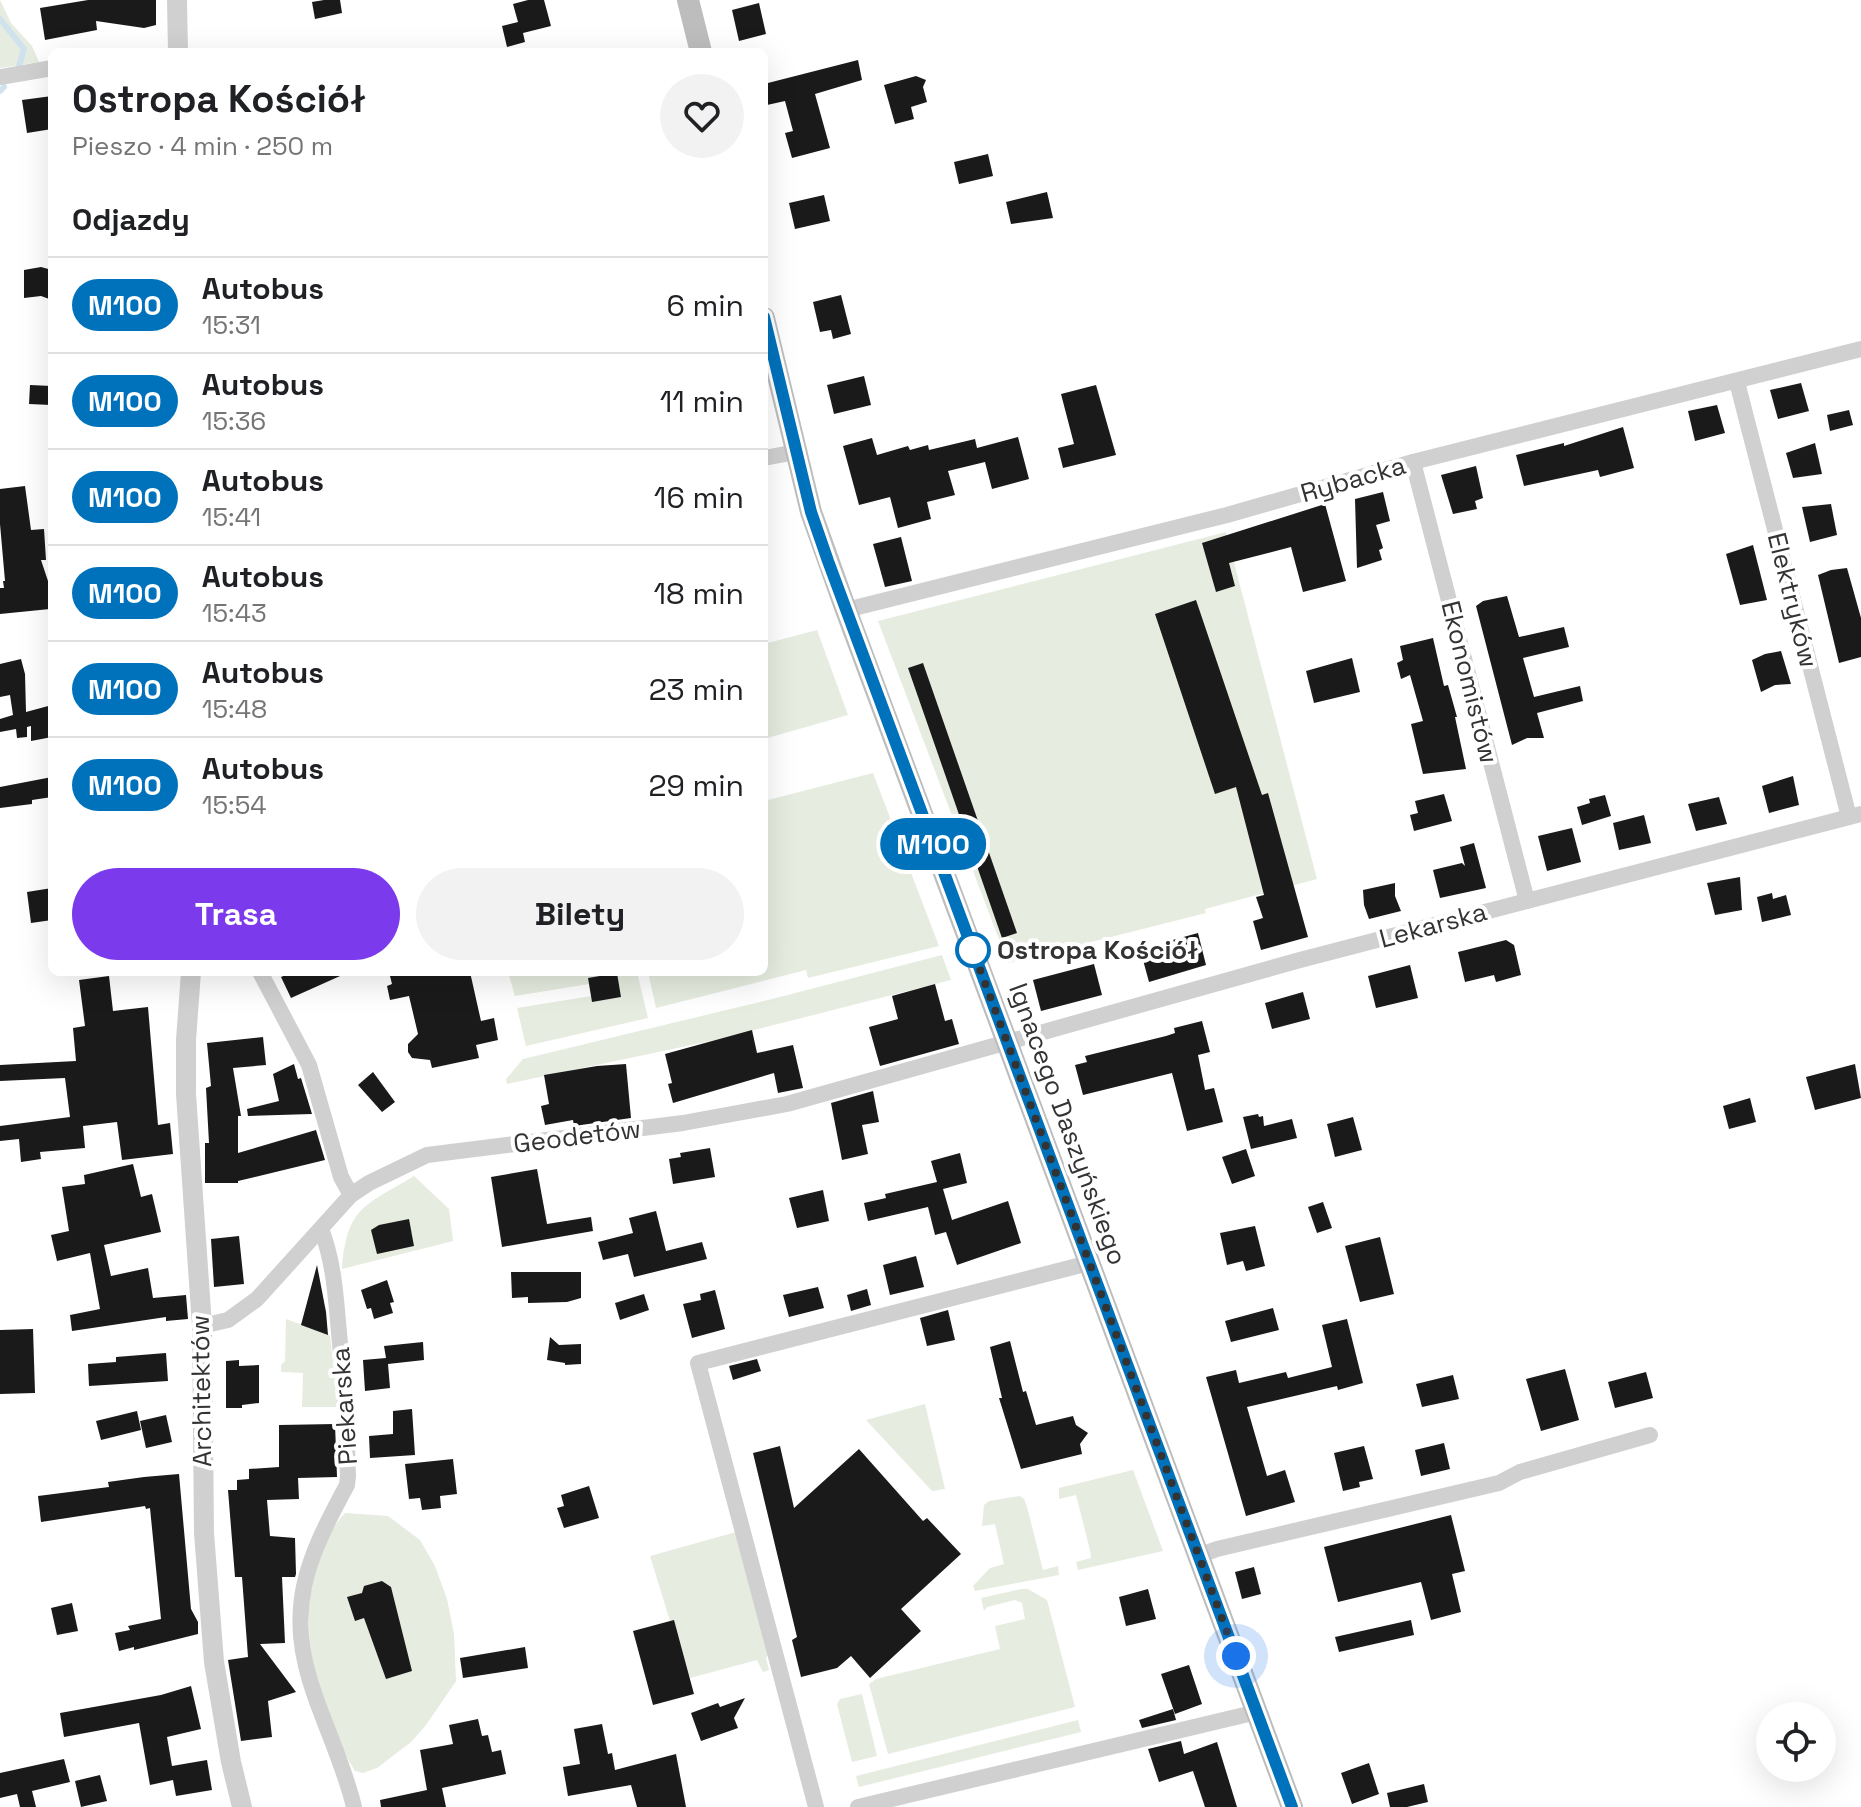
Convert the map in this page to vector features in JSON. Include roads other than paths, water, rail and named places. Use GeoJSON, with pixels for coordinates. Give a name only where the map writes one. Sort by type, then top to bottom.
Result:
{"type":"FeatureCollection","features":[{"type":"Feature","properties":{"kind":"main road"},"geometry":{"type":"LineString","coordinates":[[688,0],[700,48]]}},
{"type":"Feature","properties":{"kind":"main road","name":"Ignacego Daszyńskiego"},"geometry":{"type":"LineString","coordinates":[[768,335],[811,512],[1292,1807]]}},
{"type":"Feature","properties":{"kind":"street"},"geometry":{"type":"LineString","coordinates":[[177,0],[178,48]]}},
{"type":"Feature","properties":{"kind":"street"},"geometry":{"type":"LineString","coordinates":[[0,77],[48,69]]}},
{"type":"Feature","properties":{"kind":"street","name":"Rybacka"},"geometry":{"type":"LineString","coordinates":[[846,610],[1227,515],[1413,462],[1861,349]]}},
{"type":"Feature","properties":{"kind":"street","name":"Elektryków"},"geometry":{"type":"LineString","coordinates":[[1737,382],[1855,816]]}},
{"type":"Feature","properties":{"kind":"street"},"geometry":{"type":"LineString","coordinates":[[768,457],[796,452]]}},
{"type":"Feature","properties":{"kind":"street","name":"Ekonomistów"},"geometry":{"type":"LineString","coordinates":[[1413,462],[1527,901]]}},
{"type":"Feature","properties":{"kind":"street","name":"Lekarska"},"geometry":{"type":"LineString","coordinates":[[1007,1041],[1855,816]]}},
{"type":"Feature","properties":{"kind":"street","name":"Architektów"},"geometry":{"type":"LineString","coordinates":[[191,976],[186,1094],[202,1326],[204,1533],[214,1662],[242,1807]]}},
{"type":"Feature","properties":{"kind":"street"},"geometry":{"type":"LineString","coordinates":[[262,976],[309,1065],[341,1177],[351,1195]]}},
{"type":"Feature","properties":{"kind":"street","name":"Geodetów"},"geometry":{"type":"LineString","coordinates":[[202,1326],[219,1324],[257,1299],[351,1195],[427,1155],[719,1117],[787,1104],[1007,1041]]}},
{"type":"Feature","properties":{"kind":"street","name":"Piekarska"},"geometry":{"type":"LineString","coordinates":[[321,1229],[331,1261],[336,1302],[346,1405],[348,1476],[347,1485],[310,1560],[300,1626],[314,1694],[351,1790],[354,1807]]}},
{"type":"Feature","properties":{"kind":"street"},"geometry":{"type":"LineString","coordinates":[[816,1807],[698,1363],[1089,1263]]}},
{"type":"Feature","properties":{"kind":"street"},"geometry":{"type":"LineString","coordinates":[[1198,1556],[1499,1483],[1520,1472],[1650,1435]]}},
{"type":"Feature","properties":{"kind":"street"},"geometry":{"type":"LineString","coordinates":[[858,1807],[1257,1712]]}},
{"type":"Feature","properties":{"kind":"waterway"},"geometry":{"type":"LineString","coordinates":[[0,19],[24,49],[19,66]]}},
{"type":"Feature","properties":{"kind":"waterway"},"geometry":{"type":"LineString","coordinates":[[0,91],[4,87]]}},
{"type":"Feature","properties":{"kind":"place","name":"Ostropa Kościół"},"geometry":{"type":"Point","coordinates":[973,950]}}]}
